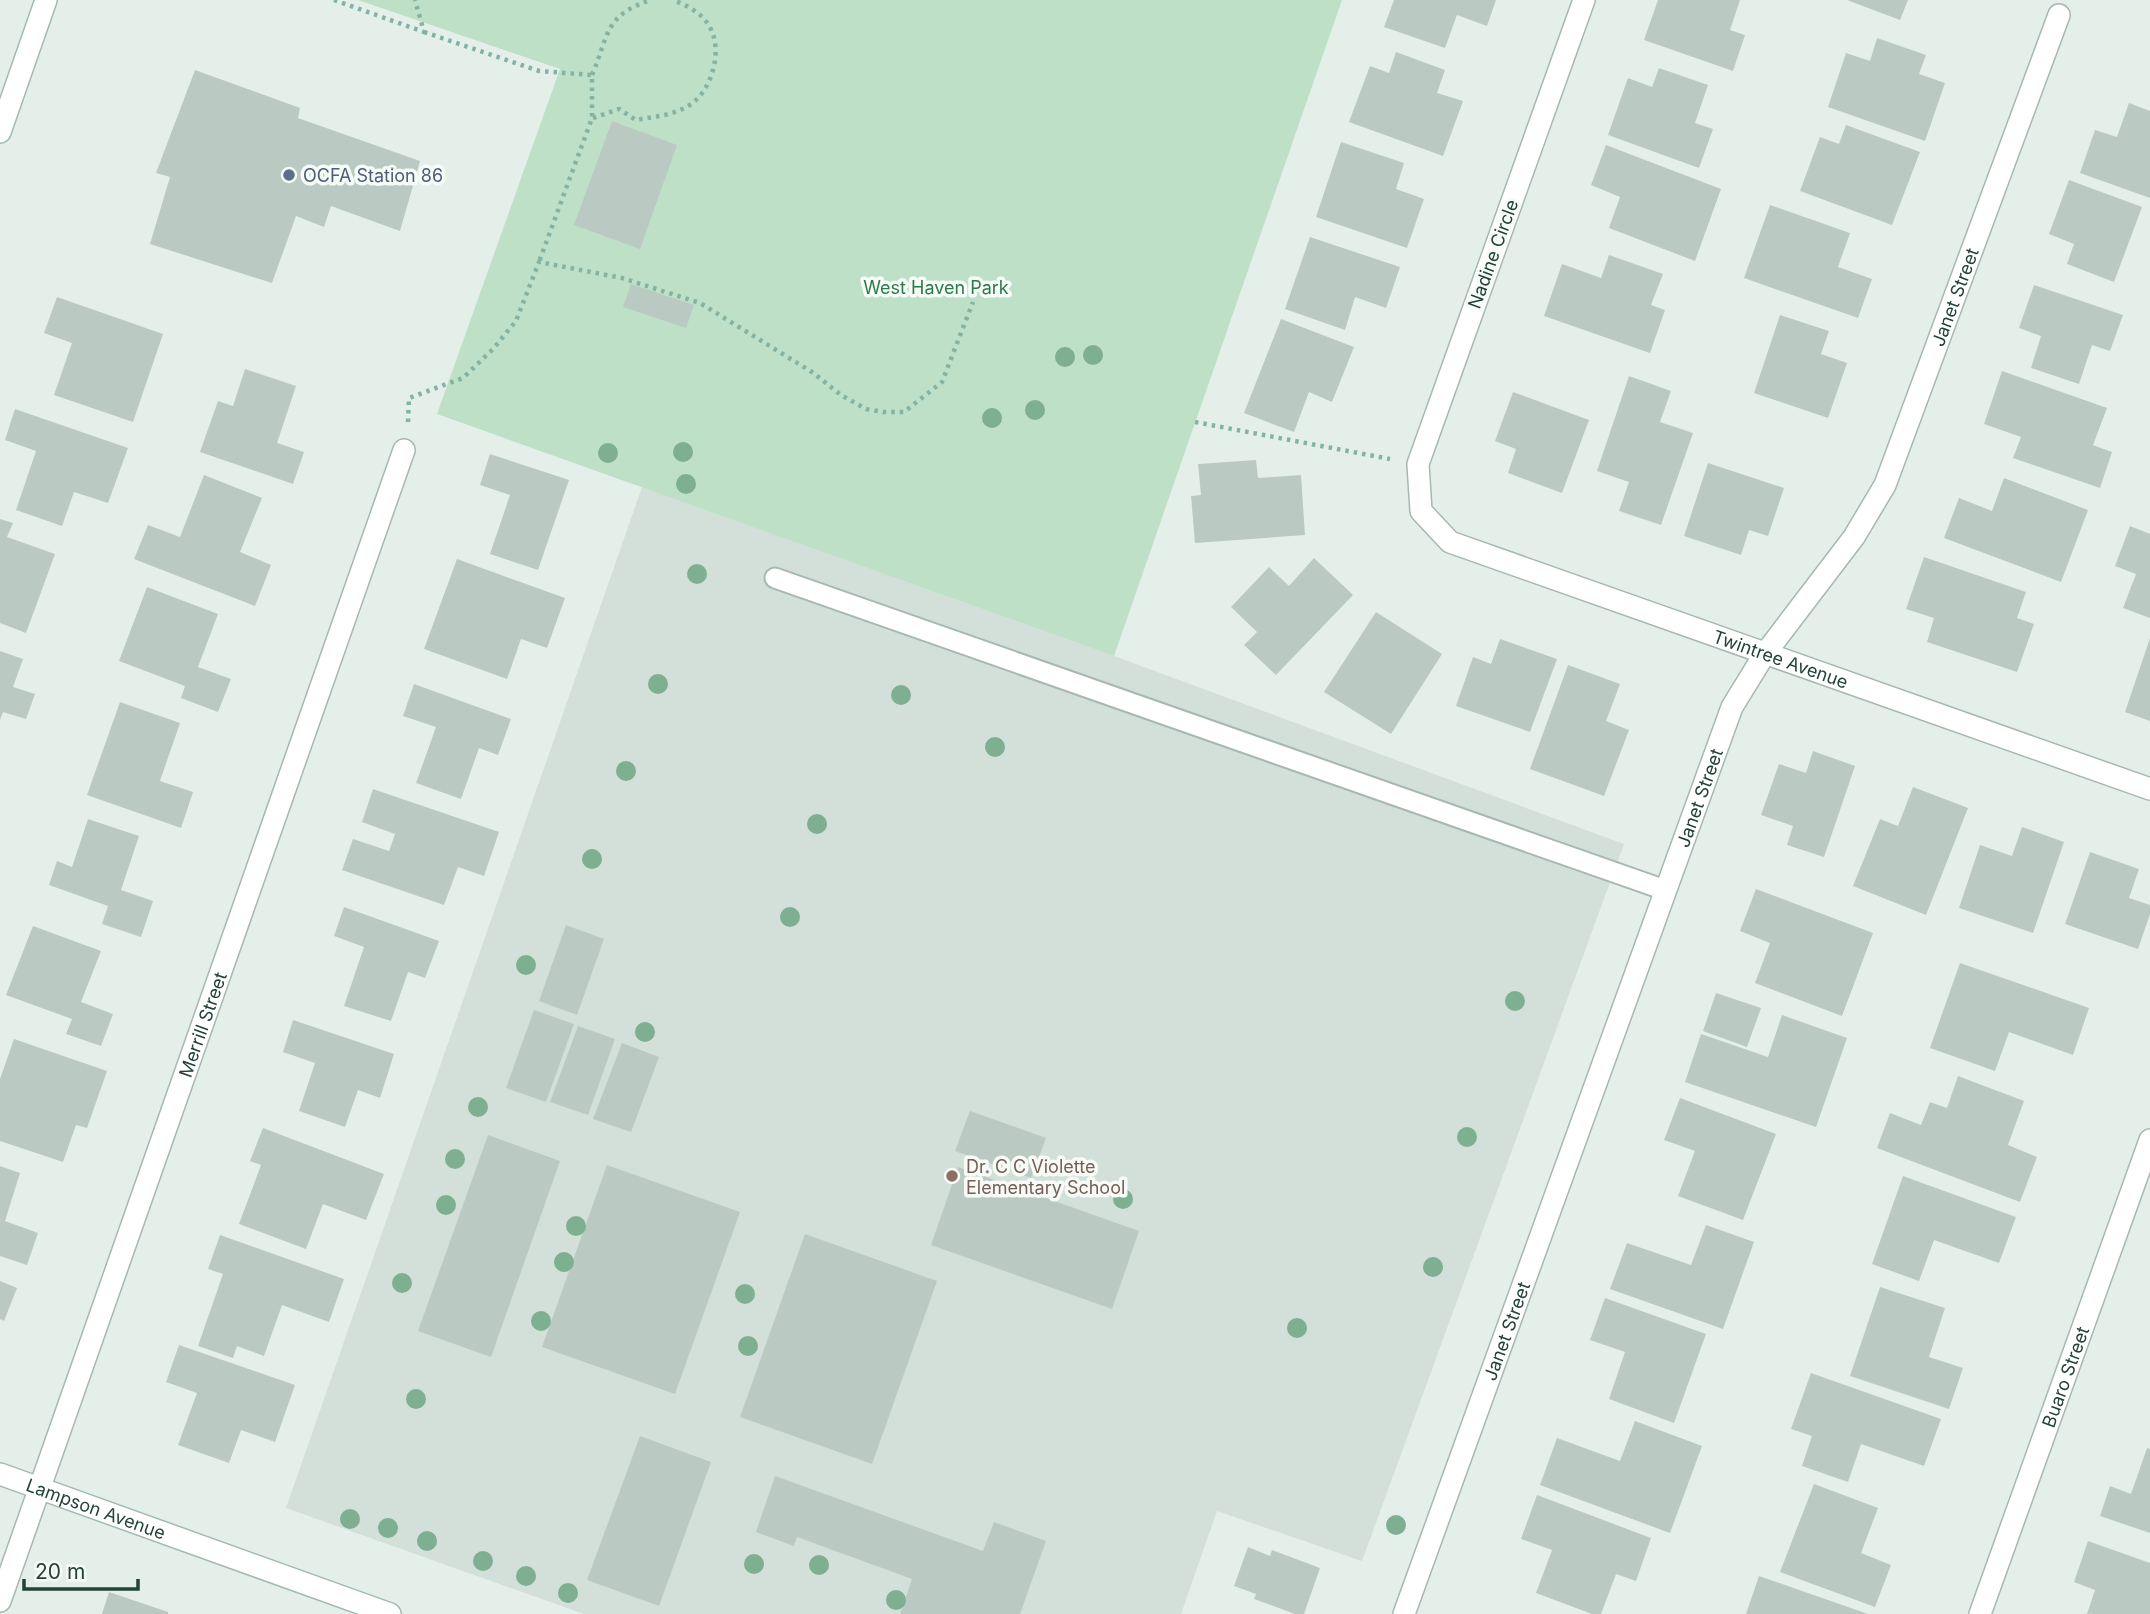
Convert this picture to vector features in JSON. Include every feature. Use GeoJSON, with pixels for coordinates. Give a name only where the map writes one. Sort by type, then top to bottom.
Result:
{"type":"FeatureCollection","features":[{"type":"Feature","properties":{"kind":"street"},"geometry":{"type":"LineString","coordinates":[[0,132],[46,0]]}},
{"type":"Feature","properties":{"kind":"street","name":"Nadine Circle"},"geometry":{"type":"LineString","coordinates":[[1421,511],[1418,464],[1584,0]]}},
{"type":"Feature","properties":{"kind":"street","name":"Janet Street"},"geometry":{"type":"LineString","coordinates":[[1404,1614],[1732,707],[1764,655],[1854,537],[1885,485],[2059,15]]}},
{"type":"Feature","properties":{"kind":"street","name":"Merrill Street"},"geometry":{"type":"LineString","coordinates":[[0,1601],[404,450]]}},
{"type":"Feature","properties":{"kind":"street","name":"Twintree Avenue"},"geometry":{"type":"LineString","coordinates":[[1421,511],[1450,542],[2150,789]]}},
{"type":"Feature","properties":{"kind":"street","name":"Buaro Street"},"geometry":{"type":"LineString","coordinates":[[1980,1614],[2150,1140]]}},
{"type":"Feature","properties":{"kind":"street","name":"Lampson Avenue"},"geometry":{"type":"LineString","coordinates":[[0,1474],[390,1614]]}},
{"type":"Feature","properties":{"kind":"lane"},"geometry":{"type":"LineString","coordinates":[[775,578],[1665,890]]}},
{"type":"Feature","properties":{"kind":"path"},"geometry":{"type":"LineString","coordinates":[[334,0],[539,71],[592,75]]}},
{"type":"Feature","properties":{"kind":"path"},"geometry":{"type":"LineString","coordinates":[[415,0],[424,32]]}},
{"type":"Feature","properties":{"kind":"path"},"geometry":{"type":"LineString","coordinates":[[404,450],[409,398],[463,378],[493,349],[516,321],[593,118],[592,75],[605,46],[610,24],[632,6],[651,0]]}},
{"type":"Feature","properties":{"kind":"path"},"geometry":{"type":"LineString","coordinates":[[593,118],[619,110],[636,120],[674,113],[696,100],[710,79],[716,51],[709,24],[689,6],[673,0]]}},
{"type":"Feature","properties":{"kind":"path"},"geometry":{"type":"LineString","coordinates":[[539,262],[622,278],[700,303],[811,372],[841,395],[866,409],[883,412],[904,412],[942,382],[973,302]]}},
{"type":"Feature","properties":{"kind":"path"},"geometry":{"type":"LineString","coordinates":[[1195,422],[1418,464]]}},
{"type":"Feature","properties":{"kind":"shaded area","name":"Dr. C C Violette Elementary School"},"geometry":{"type":"Polygon","coordinates":[[[642,487],[1114,656],[1624,844],[1362,1561],[1217,1511],[1181,1614],[584,1614],[286,1508],[642,487]]]}},
{"type":"Feature","properties":{"kind":"green space","name":"West Haven Park"},"geometry":{"type":"Polygon","coordinates":[[[358,0],[1342,0],[1114,656],[437,414],[560,69],[358,0]]]}},
{"type":"Feature","properties":{"kind":"building"},"geometry":{"type":"Polygon","coordinates":[[[1394,0],[1496,0],[1487,26],[1457,15],[1445,48],[1384,27],[1394,0]]]}},
{"type":"Feature","properties":{"kind":"building"},"geometry":{"type":"Polygon","coordinates":[[[1658,0],[1740,0],[1730,30],[1745,35],[1733,71],[1644,40],[1658,0]]]}},
{"type":"Feature","properties":{"kind":"building"},"geometry":{"type":"Polygon","coordinates":[[[1847,0],[1908,0],[1900,20],[1847,0]]]}},
{"type":"Feature","properties":{"kind":"building"},"geometry":{"type":"Polygon","coordinates":[[[1877,38],[1926,55],[1919,74],[1945,83],[1925,141],[1828,107],[1846,53],[1870,61],[1877,38]]]}},
{"type":"Feature","properties":{"kind":"building"},"geometry":{"type":"Polygon","coordinates":[[[1396,52],[1445,70],[1437,93],[1463,101],[1443,156],[1349,122],[1370,66],[1389,73],[1396,52]]]}},
{"type":"Feature","properties":{"kind":"building"},"geometry":{"type":"Polygon","coordinates":[[[1659,68],[1708,85],[1695,123],[1713,129],[1699,168],[1608,135],[1628,78],[1652,87],[1659,68]]]}},
{"type":"Feature","properties":{"kind":"building","name":"OCFA Station 86"},"geometry":{"type":"Polygon","coordinates":[[[195,70],[300,108],[298,118],[420,161],[400,231],[331,206],[324,227],[296,216],[272,283],[150,244],[170,177],[156,173],[195,70]]]}},
{"type":"Feature","properties":{"kind":"building"},"geometry":{"type":"Polygon","coordinates":[[[2129,103],[2150,111],[2150,198],[2080,173],[2095,130],[2117,137],[2129,103]]]}},
{"type":"Feature","properties":{"kind":"building"},"geometry":{"type":"Polygon","coordinates":[[[612,121],[677,145],[640,249],[574,225],[612,121]]]}},
{"type":"Feature","properties":{"kind":"building"},"geometry":{"type":"Polygon","coordinates":[[[1846,125],[1920,152],[1892,225],[1800,191],[1820,137],[1839,144],[1846,125]]]}},
{"type":"Feature","properties":{"kind":"building"},"geometry":{"type":"Polygon","coordinates":[[[1341,142],[1404,163],[1396,189],[1424,199],[1407,248],[1316,217],[1341,142]]]}},
{"type":"Feature","properties":{"kind":"building"},"geometry":{"type":"Polygon","coordinates":[[[1606,145],[1721,189],[1695,261],[1609,228],[1620,197],[1591,185],[1606,145]]]}},
{"type":"Feature","properties":{"kind":"building"},"geometry":{"type":"Polygon","coordinates":[[[2069,180],[2142,207],[2114,282],[2067,264],[2074,244],[2049,234],[2069,180]]]}},
{"type":"Feature","properties":{"kind":"building"},"geometry":{"type":"Polygon","coordinates":[[[1770,205],[1850,233],[1838,267],[1872,279],[1858,318],[1744,278],[1770,205]]]}},
{"type":"Feature","properties":{"kind":"building"},"geometry":{"type":"Polygon","coordinates":[[[1310,237],[1400,267],[1386,308],[1355,297],[1345,330],[1285,309],[1310,237]]]}},
{"type":"Feature","properties":{"kind":"building"},"geometry":{"type":"Polygon","coordinates":[[[1609,255],[1663,274],[1651,305],[1665,310],[1650,353],[1544,316],[1562,264],[1601,278],[1609,255]]]}},
{"type":"Feature","properties":{"kind":"building"},"geometry":{"type":"Polygon","coordinates":[[[631,284],[694,305],[686,328],[623,307],[631,284]]]}},
{"type":"Feature","properties":{"kind":"building"},"geometry":{"type":"Polygon","coordinates":[[[2034,285],[2123,315],[2110,351],[2092,345],[2079,384],[2031,368],[2041,336],[2019,328],[2034,285]]]}},
{"type":"Feature","properties":{"kind":"building"},"geometry":{"type":"Polygon","coordinates":[[[57,297],[163,334],[133,422],[54,395],[72,343],[44,333],[57,297]]]}},
{"type":"Feature","properties":{"kind":"building"},"geometry":{"type":"Polygon","coordinates":[[[1780,315],[1829,331],[1821,354],[1847,363],[1828,418],[1754,393],[1780,315]]]}},
{"type":"Feature","properties":{"kind":"building"},"geometry":{"type":"Polygon","coordinates":[[[1281,319],[1354,347],[1332,402],[1309,392],[1294,432],[1244,413],[1281,319]]]}},
{"type":"Feature","properties":{"kind":"building"},"geometry":{"type":"Polygon","coordinates":[[[245,369],[296,386],[277,443],[304,452],[293,484],[200,452],[218,401],[233,406],[245,369]]]}},
{"type":"Feature","properties":{"kind":"building"},"geometry":{"type":"Polygon","coordinates":[[[2002,371],[2107,408],[2093,445],[2112,452],[2100,488],[2013,458],[2021,437],[1984,424],[2002,371]]]}},
{"type":"Feature","properties":{"kind":"building"},"geometry":{"type":"Polygon","coordinates":[[[1629,376],[1671,391],[1660,422],[1693,433],[1661,525],[1619,511],[1629,482],[1597,471],[1629,376]]]}},
{"type":"Feature","properties":{"kind":"building"},"geometry":{"type":"Polygon","coordinates":[[[1513,392],[1589,420],[1562,493],[1508,473],[1516,449],[1495,441],[1513,392]]]}},
{"type":"Feature","properties":{"kind":"building"},"geometry":{"type":"Polygon","coordinates":[[[15,409],[128,448],[108,503],[74,492],[62,526],[16,510],[36,451],[5,440],[15,409]]]}},
{"type":"Feature","properties":{"kind":"building"},"geometry":{"type":"Polygon","coordinates":[[[490,454],[569,480],[538,570],[490,554],[510,495],[480,485],[490,454]]]}},
{"type":"Feature","properties":{"kind":"building"},"geometry":{"type":"Polygon","coordinates":[[[1256,460],[1258,478],[1301,475],[1305,535],[1195,543],[1191,496],[1201,495],[1198,464],[1256,460]]]}},
{"type":"Feature","properties":{"kind":"building"},"geometry":{"type":"Polygon","coordinates":[[[1708,463],[1784,488],[1768,536],[1749,530],[1741,555],[1684,536],[1708,463]]]}},
{"type":"Feature","properties":{"kind":"building"},"geometry":{"type":"Polygon","coordinates":[[[204,475],[262,498],[240,552],[271,565],[255,606],[134,559],[148,525],[180,537],[204,475]]]}},
{"type":"Feature","properties":{"kind":"building"},"geometry":{"type":"Polygon","coordinates":[[[2004,478],[2088,510],[2061,582],[1944,538],[1959,498],[1992,511],[2004,478]]]}},
{"type":"Feature","properties":{"kind":"building"},"geometry":{"type":"Polygon","coordinates":[[[0,519],[13,523],[7,537],[55,554],[26,633],[0,623],[0,519]]]}},
{"type":"Feature","properties":{"kind":"building"},"geometry":{"type":"Polygon","coordinates":[[[2130,526],[2150,534],[2150,618],[2123,608],[2136,574],[2115,566],[2130,526]]]}},
{"type":"Feature","properties":{"kind":"building"},"geometry":{"type":"Polygon","coordinates":[[[1924,557],[2026,592],[2017,618],[2034,624],[2017,672],[1927,642],[1934,618],[1906,609],[1924,557]]]}},
{"type":"Feature","properties":{"kind":"building"},"geometry":{"type":"Polygon","coordinates":[[[1314,558],[1353,595],[1276,675],[1244,645],[1257,632],[1231,607],[1269,567],[1289,586],[1314,558]]]}},
{"type":"Feature","properties":{"kind":"building"},"geometry":{"type":"Polygon","coordinates":[[[457,559],[565,598],[547,648],[521,639],[507,679],[424,649],[457,559]]]}},
{"type":"Feature","properties":{"kind":"building"},"geometry":{"type":"Polygon","coordinates":[[[147,587],[218,614],[198,667],[231,679],[218,712],[181,698],[185,686],[119,661],[147,587]]]}},
{"type":"Feature","properties":{"kind":"building"},"geometry":{"type":"Polygon","coordinates":[[[1376,612],[1442,654],[1391,734],[1324,692],[1376,612]]]}},
{"type":"Feature","properties":{"kind":"building"},"geometry":{"type":"Polygon","coordinates":[[[2150,638],[2150,721],[2125,712],[2150,638]]]}},
{"type":"Feature","properties":{"kind":"building"},"geometry":{"type":"Polygon","coordinates":[[[1500,639],[1557,659],[1530,732],[1456,706],[1473,657],[1491,664],[1500,639]]]}},
{"type":"Feature","properties":{"kind":"building"},"geometry":{"type":"Polygon","coordinates":[[[0,651],[23,659],[13,687],[35,694],[26,719],[3,712],[0,720],[0,651]]]}},
{"type":"Feature","properties":{"kind":"building"},"geometry":{"type":"Polygon","coordinates":[[[1568,665],[1620,684],[1606,721],[1629,730],[1604,796],[1530,769],[1568,665]]]}},
{"type":"Feature","properties":{"kind":"building"},"geometry":{"type":"Polygon","coordinates":[[[414,684],[511,719],[498,755],[479,748],[461,799],[416,783],[436,727],[403,716],[414,684]]]}},
{"type":"Feature","properties":{"kind":"building"},"geometry":{"type":"Polygon","coordinates":[[[120,702],[180,723],[160,781],[193,792],[181,828],[87,795],[120,702]]]}},
{"type":"Feature","properties":{"kind":"building"},"geometry":{"type":"Polygon","coordinates":[[[1813,751],[1855,766],[1824,857],[1787,845],[1793,826],[1761,815],[1779,764],[1806,773],[1813,751]]]}},
{"type":"Feature","properties":{"kind":"building"},"geometry":{"type":"Polygon","coordinates":[[[1913,787],[1968,808],[1926,915],[1853,886],[1880,819],[1898,826],[1913,787]]]}},
{"type":"Feature","properties":{"kind":"building"},"geometry":{"type":"Polygon","coordinates":[[[373,789],[499,832],[484,876],[458,867],[444,905],[342,870],[353,839],[389,851],[395,834],[362,822],[373,789]]]}},
{"type":"Feature","properties":{"kind":"building"},"geometry":{"type":"Polygon","coordinates":[[[88,819],[139,836],[121,890],[153,901],[141,937],[102,924],[108,906],[49,885],[57,861],[72,867],[88,819]]]}},
{"type":"Feature","properties":{"kind":"building"},"geometry":{"type":"Polygon","coordinates":[[[2022,827],[2064,842],[2033,933],[1959,908],[1980,845],[2012,856],[2022,827]]]}},
{"type":"Feature","properties":{"kind":"building"},"geometry":{"type":"Polygon","coordinates":[[[2090,852],[2139,869],[2129,898],[2150,905],[2150,914],[2138,949],[2065,924],[2090,852]]]}},
{"type":"Feature","properties":{"kind":"building"},"geometry":{"type":"Polygon","coordinates":[[[1756,889],[1873,933],[1842,1016],[1755,983],[1770,943],[1740,931],[1756,889]]]}},
{"type":"Feature","properties":{"kind":"building"},"geometry":{"type":"Polygon","coordinates":[[[344,907],[439,941],[425,978],[408,972],[391,1021],[344,1006],[364,947],[334,936],[344,907]]]}},
{"type":"Feature","properties":{"kind":"building"},"geometry":{"type":"Polygon","coordinates":[[[566,925],[604,939],[577,1015],[539,1001],[566,925]]]}},
{"type":"Feature","properties":{"kind":"building"},"geometry":{"type":"Polygon","coordinates":[[[33,926],[101,951],[81,1002],[113,1014],[101,1046],[66,1034],[72,1019],[6,995],[33,926]]]}},
{"type":"Feature","properties":{"kind":"building"},"geometry":{"type":"Polygon","coordinates":[[[1960,963],[2089,1008],[2073,1055],[2009,1032],[1995,1071],[1930,1048],[1960,963]]]}},
{"type":"Feature","properties":{"kind":"building"},"geometry":{"type":"Polygon","coordinates":[[[1716,993],[1761,1008],[1747,1047],[1703,1031],[1716,993]]]}},
{"type":"Feature","properties":{"kind":"building"},"geometry":{"type":"Polygon","coordinates":[[[534,1010],[574,1024],[546,1102],[506,1088],[534,1010]]]}},
{"type":"Feature","properties":{"kind":"building"},"geometry":{"type":"Polygon","coordinates":[[[1782,1015],[1847,1038],[1816,1127],[1685,1082],[1701,1034],[1768,1057],[1782,1015]]]}},
{"type":"Feature","properties":{"kind":"building"},"geometry":{"type":"Polygon","coordinates":[[[293,1020],[394,1054],[380,1098],[358,1090],[345,1127],[299,1111],[315,1063],[283,1052],[293,1020]]]}},
{"type":"Feature","properties":{"kind":"building"},"geometry":{"type":"Polygon","coordinates":[[[578,1026],[615,1039],[588,1115],[550,1102],[578,1026]]]}},
{"type":"Feature","properties":{"kind":"building"},"geometry":{"type":"Polygon","coordinates":[[[14,1039],[107,1071],[87,1128],[76,1125],[63,1162],[0,1141],[0,1079],[14,1039]]]}},
{"type":"Feature","properties":{"kind":"building"},"geometry":{"type":"Polygon","coordinates":[[[622,1043],[659,1057],[631,1132],[593,1119],[622,1043]]]}},
{"type":"Feature","properties":{"kind":"building"},"geometry":{"type":"Polygon","coordinates":[[[1958,1076],[2024,1101],[2008,1145],[2037,1157],[2020,1202],[1877,1148],[1890,1113],[1921,1125],[1930,1102],[1947,1108],[1958,1076]]]}},
{"type":"Feature","properties":{"kind":"building"},"geometry":{"type":"Polygon","coordinates":[[[1680,1098],[1776,1134],[1743,1220],[1678,1196],[1695,1151],[1664,1140],[1680,1098]]]}},
{"type":"Feature","properties":{"kind":"building"},"geometry":{"type":"Polygon","coordinates":[[[970,1111],[1046,1138],[1031,1178],[955,1151],[970,1111]]]}},
{"type":"Feature","properties":{"kind":"building"},"geometry":{"type":"Polygon","coordinates":[[[263,1128],[384,1174],[366,1220],[323,1204],[306,1249],[239,1224],[261,1165],[250,1161],[263,1128]]]}},
{"type":"Feature","properties":{"kind":"building"},"geometry":{"type":"Polygon","coordinates":[[[488,1135],[560,1161],[491,1357],[418,1331],[488,1135]]]}},
{"type":"Feature","properties":{"kind":"building"},"geometry":{"type":"Polygon","coordinates":[[[607,1165],[740,1212],[675,1394],[542,1347],[607,1165]]]}},
{"type":"Feature","properties":{"kind":"building"},"geometry":{"type":"Polygon","coordinates":[[[0,1166],[20,1173],[5,1221],[38,1233],[27,1265],[0,1256],[0,1166]]]}},
{"type":"Feature","properties":{"kind":"building"},"geometry":{"type":"Polygon","coordinates":[[[958,1167],[1139,1231],[1112,1309],[931,1245],[958,1167]]]}},
{"type":"Feature","properties":{"kind":"building"},"geometry":{"type":"Polygon","coordinates":[[[1903,1176],[2016,1217],[1999,1263],[1934,1240],[1919,1281],[1872,1264],[1903,1176]]]}},
{"type":"Feature","properties":{"kind":"building"},"geometry":{"type":"Polygon","coordinates":[[[1706,1225],[1754,1242],[1723,1329],[1610,1289],[1627,1243],[1691,1265],[1706,1225]]]}},
{"type":"Feature","properties":{"kind":"building"},"geometry":{"type":"Polygon","coordinates":[[[805,1234],[937,1281],[872,1464],[740,1417],[805,1234]]]}},
{"type":"Feature","properties":{"kind":"building"},"geometry":{"type":"Polygon","coordinates":[[[220,1235],[344,1279],[329,1322],[282,1305],[264,1356],[237,1346],[233,1358],[198,1346],[223,1274],[208,1269],[220,1235]]]}},
{"type":"Feature","properties":{"kind":"building"},"geometry":{"type":"Polygon","coordinates":[[[0,1281],[17,1288],[4,1321],[0,1319],[0,1281]]]}},
{"type":"Feature","properties":{"kind":"building"},"geometry":{"type":"Polygon","coordinates":[[[1880,1287],[1945,1308],[1929,1357],[1963,1368],[1949,1409],[1850,1376],[1880,1287]]]}},
{"type":"Feature","properties":{"kind":"building"},"geometry":{"type":"Polygon","coordinates":[[[1605,1298],[1706,1334],[1674,1423],[1609,1399],[1625,1352],[1590,1340],[1605,1298]]]}},
{"type":"Feature","properties":{"kind":"building"},"geometry":{"type":"Polygon","coordinates":[[[179,1345],[295,1385],[275,1442],[241,1430],[229,1463],[178,1445],[197,1393],[166,1382],[179,1345]]]}},
{"type":"Feature","properties":{"kind":"building"},"geometry":{"type":"Polygon","coordinates":[[[1811,1373],[1941,1419],[1924,1466],[1861,1444],[1848,1482],[1802,1466],[1812,1436],[1791,1429],[1811,1373]]]}},
{"type":"Feature","properties":{"kind":"building"},"geometry":{"type":"Polygon","coordinates":[[[1635,1421],[1702,1446],[1670,1533],[1540,1485],[1557,1438],[1620,1461],[1635,1421]]]}},
{"type":"Feature","properties":{"kind":"building"},"geometry":{"type":"Polygon","coordinates":[[[640,1436],[711,1462],[659,1606],[587,1580],[640,1436]]]}},
{"type":"Feature","properties":{"kind":"building"},"geometry":{"type":"Polygon","coordinates":[[[2147,1448],[2150,1449],[2150,1533],[2100,1516],[2110,1486],[2131,1494],[2147,1448]]]}},
{"type":"Feature","properties":{"kind":"building"},"geometry":{"type":"Polygon","coordinates":[[[775,1476],[983,1551],[994,1522],[1046,1541],[1020,1614],[900,1614],[912,1579],[797,1537],[794,1546],[756,1532],[775,1476]]]}},
{"type":"Feature","properties":{"kind":"building"},"geometry":{"type":"Polygon","coordinates":[[[1814,1484],[1878,1508],[1861,1553],[1891,1565],[1875,1607],[1780,1572],[1814,1484]]]}},
{"type":"Feature","properties":{"kind":"building"},"geometry":{"type":"Polygon","coordinates":[[[1537,1495],[1651,1538],[1636,1581],[1616,1574],[1601,1614],[1592,1614],[1536,1593],[1552,1550],[1521,1539],[1537,1495]]]}},
{"type":"Feature","properties":{"kind":"building"},"geometry":{"type":"Polygon","coordinates":[[[2088,1541],[2150,1563],[2150,1614],[2087,1614],[2095,1590],[2074,1582],[2088,1541]]]}},
{"type":"Feature","properties":{"kind":"building"},"geometry":{"type":"Polygon","coordinates":[[[1248,1547],[1270,1556],[1272,1550],[1320,1568],[1304,1614],[1295,1614],[1254,1599],[1256,1594],[1234,1586],[1248,1547]]]}},
{"type":"Feature","properties":{"kind":"building"},"geometry":{"type":"Polygon","coordinates":[[[1759,1576],[1868,1614],[1746,1614],[1759,1576]]]}},
{"type":"Feature","properties":{"kind":"building"},"geometry":{"type":"Polygon","coordinates":[[[109,1592],[168,1612],[168,1614],[102,1614],[109,1592]]]}},
{"type":"Feature","properties":{"kind":"place","name":"OCFA Station 86"},"geometry":{"type":"Point","coordinates":[289,175]}},
{"type":"Feature","properties":{"kind":"place","name":"Dr. C C Violette Elementary School"},"geometry":{"type":"Point","coordinates":[952,1176]}}]}
